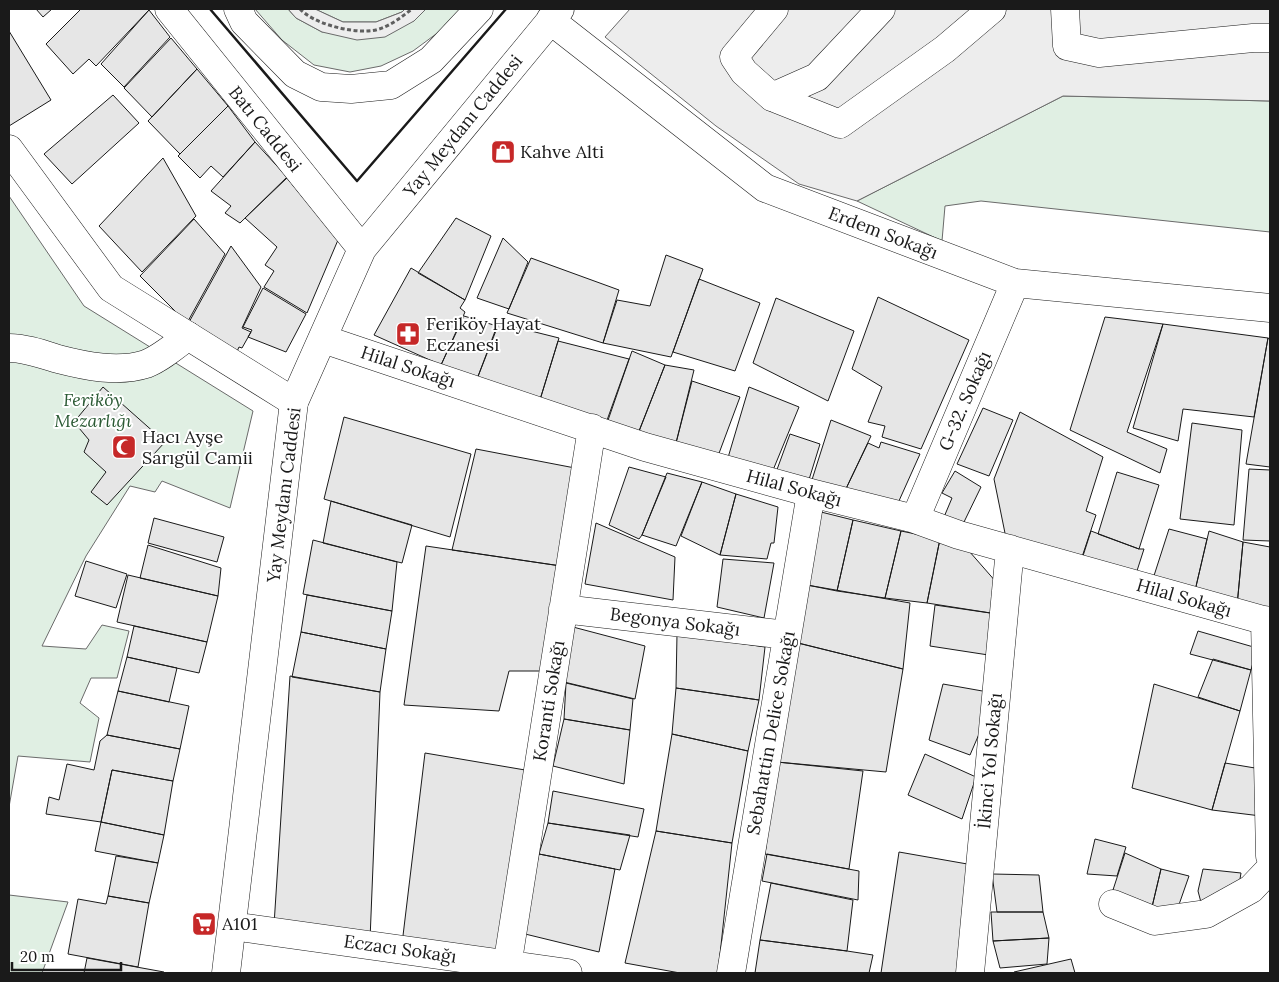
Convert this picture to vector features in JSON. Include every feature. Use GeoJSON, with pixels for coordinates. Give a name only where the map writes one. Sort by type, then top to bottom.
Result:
{"type":"FeatureCollection","features":[{"type":"Feature","properties":{"kind":"street","name":"Batı Caddesi"},"geometry":{"type":"LineString","coordinates":[[169,9],[362,249]]}},
{"type":"Feature","properties":{"kind":"street"},"geometry":{"type":"LineString","coordinates":[[238,9],[244,22],[295,74],[321,87],[351,89],[392,84],[431,60],[479,9]]}},
{"type":"Feature","properties":{"kind":"street"},"geometry":{"type":"LineString","coordinates":[[774,9],[734,57],[744,72],[772,97],[840,124],[945,49],[992,9]]}},
{"type":"Feature","properties":{"kind":"street"},"geometry":{"type":"LineString","coordinates":[[772,97],[817,77],[881,9]]}},
{"type":"Feature","properties":{"kind":"street"},"geometry":{"type":"LineString","coordinates":[[1065,9],[1067,46],[1099,53],[1270,38]]}},
{"type":"Feature","properties":{"kind":"street","name":"Yay Meydanı Caddesi"},"geometry":{"type":"LineString","coordinates":[[226,973],[294,402],[362,249],[555,14]]}},
{"type":"Feature","properties":{"kind":"street","name":"Erdem Sokağı"},"geometry":{"type":"LineString","coordinates":[[555,14],[765,188],[1015,283],[1270,308]]}},
{"type":"Feature","properties":{"kind":"street"},"geometry":{"type":"LineString","coordinates":[[9,149],[111,288],[294,402]]}},
{"type":"Feature","properties":{"kind":"street","name":"G-32. Sokağı"},"geometry":{"type":"LineString","coordinates":[[915,519],[1015,283]]}},
{"type":"Feature","properties":{"kind":"street"},"geometry":{"type":"LineString","coordinates":[[9,348],[18,348],[62,360],[114,369],[146,364],[163,355],[188,336]]}},
{"type":"Feature","properties":{"kind":"street","name":"Hilal Sokağı"},"geometry":{"type":"LineString","coordinates":[[323,339],[645,447],[811,493],[915,519],[959,535],[1268,621]]}},
{"type":"Feature","properties":{"kind":"street","name":"Koranti Sokağı"},"geometry":{"type":"LineString","coordinates":[[507,968],[592,428]]}},
{"type":"Feature","properties":{"kind":"street","name":"Sebahattin Delice Sokağı"},"geometry":{"type":"LineString","coordinates":[[731,973],[811,493]]}},
{"type":"Feature","properties":{"kind":"street","name":"İkinci Yol Sokağı"},"geometry":{"type":"LineString","coordinates":[[970,973],[1010,549]]}},
{"type":"Feature","properties":{"kind":"street","name":"Begonya Sokağı"},"geometry":{"type":"LineString","coordinates":[[563,609],[787,636]]}},
{"type":"Feature","properties":{"kind":"street"},"geometry":{"type":"LineString","coordinates":[[1268,621],[1270,856]]}},
{"type":"Feature","properties":{"kind":"street"},"geometry":{"type":"LineString","coordinates":[[1114,904],[1155,921],[1206,914],[1251,889],[1270,869]]}},
{"type":"Feature","properties":{"kind":"street","name":"Eczacı Sokağı"},"geometry":{"type":"LineString","coordinates":[[232,926],[507,968],[568,973]]}},
{"type":"Feature","properties":{"kind":"path"},"geometry":{"type":"LineString","coordinates":[[300,9],[322,23],[367,32],[395,23],[412,9]]}},
{"type":"Feature","properties":{"kind":"green space"},"geometry":{"type":"Polygon","coordinates":[[[255,9],[288,9],[296,18],[322,32],[414,21],[426,9],[465,9],[455,20],[413,51],[381,66],[350,72],[314,65],[282,40],[255,9]]]}},
{"type":"Feature","properties":{"kind":"green space"},"geometry":{"type":"Polygon","coordinates":[[[315,9],[405,9],[402,12],[376,22],[343,22],[315,9]]]}},
{"type":"Feature","properties":{"kind":"green space"},"geometry":{"type":"Polygon","coordinates":[[[1063,96],[1270,101],[1270,232],[981,201],[945,206],[942,241],[857,201],[1063,96]]]}},
{"type":"Feature","properties":{"kind":"green space","name":"Feriköy Mezarlığı"},"geometry":{"type":"Polygon","coordinates":[[[9,196],[84,306],[253,411],[230,508],[162,481],[155,492],[130,486],[86,556],[42,646],[86,649],[102,625],[129,631],[117,678],[91,678],[80,703],[99,718],[90,762],[18,756],[9,807],[9,196]]]}},
{"type":"Feature","properties":{"kind":"green space"},"geometry":{"type":"Polygon","coordinates":[[[9,895],[68,902],[42,973],[9,973],[9,895]]]}},
{"type":"Feature","properties":{"kind":"shaded area"},"geometry":{"type":"Polygon","coordinates":[[[288,9],[315,9],[343,22],[376,22],[402,12],[405,9],[426,9],[414,21],[385,37],[357,40],[322,32],[296,18],[288,9]]]}},
{"type":"Feature","properties":{"kind":"shaded area"},"geometry":{"type":"Polygon","coordinates":[[[630,9],[1270,9],[1270,101],[1063,96],[857,201],[799,184],[716,126],[605,37],[630,9]]]}},
{"type":"Feature","properties":{"kind":"building"},"geometry":{"type":"Polygon","coordinates":[[[36,9],[52,9],[43,17],[36,9]]]}},
{"type":"Feature","properties":{"kind":"building"},"geometry":{"type":"Polygon","coordinates":[[[81,9],[149,10],[96,66],[89,59],[73,74],[46,44],[81,9]]]}},
{"type":"Feature","properties":{"kind":"building"},"geometry":{"type":"Polygon","coordinates":[[[149,10],[170,37],[124,87],[101,64],[149,10]]]}},
{"type":"Feature","properties":{"kind":"building"},"geometry":{"type":"Polygon","coordinates":[[[9,31],[51,100],[9,126],[9,31]]]}},
{"type":"Feature","properties":{"kind":"building"},"geometry":{"type":"Polygon","coordinates":[[[171,38],[197,69],[152,117],[124,88],[171,38]]]}},
{"type":"Feature","properties":{"kind":"building"},"geometry":{"type":"Polygon","coordinates":[[[197,69],[228,106],[180,154],[148,121],[197,69]]]}},
{"type":"Feature","properties":{"kind":"building"},"geometry":{"type":"Polygon","coordinates":[[[113,95],[139,123],[72,184],[44,154],[113,95]]]}},
{"type":"Feature","properties":{"kind":"building"},"geometry":{"type":"Polygon","coordinates":[[[228,106],[255,142],[223,177],[211,166],[200,178],[178,156],[228,106]]]}},
{"type":"Feature","properties":{"kind":"building"},"geometry":{"type":"Polygon","coordinates":[[[255,142],[287,177],[240,223],[225,213],[231,206],[211,191],[255,142]]]}},
{"type":"Feature","properties":{"kind":"building"},"geometry":{"type":"Polygon","coordinates":[[[163,158],[196,216],[142,272],[99,226],[163,158]]]}},
{"type":"Feature","properties":{"kind":"building"},"geometry":{"type":"Polygon","coordinates":[[[287,178],[338,240],[307,313],[264,287],[274,271],[265,265],[277,247],[245,218],[287,178]]]}},
{"type":"Feature","properties":{"kind":"building"},"geometry":{"type":"Polygon","coordinates":[[[456,218],[491,236],[465,300],[418,273],[456,218]]]}},
{"type":"Feature","properties":{"kind":"building"},"geometry":{"type":"Polygon","coordinates":[[[194,219],[225,254],[187,323],[140,276],[194,219]]]}},
{"type":"Feature","properties":{"kind":"building"},"geometry":{"type":"Polygon","coordinates":[[[503,238],[528,262],[509,309],[477,298],[503,238]]]}},
{"type":"Feature","properties":{"kind":"building"},"geometry":{"type":"Polygon","coordinates":[[[231,246],[261,287],[242,328],[251,332],[242,348],[239,347],[235,356],[188,324],[231,246]]]}},
{"type":"Feature","properties":{"kind":"building"},"geometry":{"type":"Polygon","coordinates":[[[666,255],[703,269],[671,357],[603,343],[617,300],[650,306],[666,255]]]}},
{"type":"Feature","properties":{"kind":"building"},"geometry":{"type":"Polygon","coordinates":[[[531,258],[619,290],[603,343],[507,313],[531,258]]]}},
{"type":"Feature","properties":{"kind":"building"},"geometry":{"type":"Polygon","coordinates":[[[411,268],[465,300],[460,308],[465,312],[441,365],[374,335],[411,268]]]}},
{"type":"Feature","properties":{"kind":"building"},"geometry":{"type":"Polygon","coordinates":[[[699,279],[760,303],[735,371],[673,352],[699,279]]]}},
{"type":"Feature","properties":{"kind":"building"},"geometry":{"type":"Polygon","coordinates":[[[263,288],[306,314],[286,352],[248,337],[252,330],[243,327],[263,288]]]}},
{"type":"Feature","properties":{"kind":"building"},"geometry":{"type":"Polygon","coordinates":[[[878,297],[969,340],[921,449],[882,437],[885,426],[868,422],[882,387],[852,369],[878,297]]]}},
{"type":"Feature","properties":{"kind":"building"},"geometry":{"type":"Polygon","coordinates":[[[776,298],[854,331],[828,401],[753,363],[776,298]]]}},
{"type":"Feature","properties":{"kind":"building"},"geometry":{"type":"Polygon","coordinates":[[[464,316],[497,326],[477,379],[441,365],[464,316]]]}},
{"type":"Feature","properties":{"kind":"building"},"geometry":{"type":"Polygon","coordinates":[[[1105,317],[1163,324],[1127,432],[1167,449],[1160,473],[1070,430],[1105,317]]]}},
{"type":"Feature","properties":{"kind":"building"},"geometry":{"type":"Polygon","coordinates":[[[499,323],[559,338],[539,403],[477,379],[499,323]]]}},
{"type":"Feature","properties":{"kind":"building"},"geometry":{"type":"Polygon","coordinates":[[[1163,324],[1268,338],[1254,417],[1183,409],[1178,441],[1133,428],[1163,324]]]}},
{"type":"Feature","properties":{"kind":"building"},"geometry":{"type":"Polygon","coordinates":[[[1268,338],[1270,339],[1270,467],[1246,464],[1268,338]]]}},
{"type":"Feature","properties":{"kind":"building"},"geometry":{"type":"Polygon","coordinates":[[[558,341],[629,359],[606,423],[539,403],[558,341]]]}},
{"type":"Feature","properties":{"kind":"building"},"geometry":{"type":"Polygon","coordinates":[[[632,351],[665,365],[637,436],[606,426],[632,351]]]}},
{"type":"Feature","properties":{"kind":"building"},"geometry":{"type":"Polygon","coordinates":[[[665,365],[694,370],[676,443],[638,434],[665,365]]]}},
{"type":"Feature","properties":{"kind":"building"},"geometry":{"type":"Polygon","coordinates":[[[692,381],[740,397],[718,456],[676,443],[692,381]]]}},
{"type":"Feature","properties":{"kind":"building","name":"Hacı Ayşe Sarıgül Camii"},"geometry":{"type":"Polygon","coordinates":[[[103,387],[165,442],[107,505],[91,492],[106,472],[84,452],[89,440],[74,422],[103,387]]]}},
{"type":"Feature","properties":{"kind":"building"},"geometry":{"type":"Polygon","coordinates":[[[749,387],[799,407],[771,475],[727,461],[749,387]]]}},
{"type":"Feature","properties":{"kind":"building"},"geometry":{"type":"Polygon","coordinates":[[[983,408],[1013,420],[989,476],[957,464],[983,408]]]}},
{"type":"Feature","properties":{"kind":"building"},"geometry":{"type":"Polygon","coordinates":[[[1020,412],[1103,457],[1086,511],[1096,515],[1080,563],[1007,543],[994,479],[1020,412]]]}},
{"type":"Feature","properties":{"kind":"building"},"geometry":{"type":"Polygon","coordinates":[[[344,417],[471,454],[450,537],[324,499],[344,417]]]}},
{"type":"Feature","properties":{"kind":"building"},"geometry":{"type":"Polygon","coordinates":[[[831,420],[871,436],[842,497],[810,486],[831,420]]]}},
{"type":"Feature","properties":{"kind":"building"},"geometry":{"type":"Polygon","coordinates":[[[1192,423],[1242,430],[1234,525],[1180,519],[1192,423]]]}},
{"type":"Feature","properties":{"kind":"building"},"geometry":{"type":"Polygon","coordinates":[[[790,434],[820,444],[807,486],[775,475],[790,434]]]}},
{"type":"Feature","properties":{"kind":"building"},"geometry":{"type":"Polygon","coordinates":[[[881,442],[920,454],[894,512],[843,495],[868,443],[879,448],[881,442]]]}},
{"type":"Feature","properties":{"kind":"building"},"geometry":{"type":"Polygon","coordinates":[[[476,449],[575,468],[561,566],[452,550],[476,449]]]}},
{"type":"Feature","properties":{"kind":"building"},"geometry":{"type":"Polygon","coordinates":[[[629,467],[666,477],[639,539],[609,525],[629,467]]]}},
{"type":"Feature","properties":{"kind":"building"},"geometry":{"type":"Polygon","coordinates":[[[1249,469],[1270,470],[1270,541],[1243,540],[1249,469]]]}},
{"type":"Feature","properties":{"kind":"building"},"geometry":{"type":"Polygon","coordinates":[[[955,471],[981,487],[964,522],[944,517],[952,498],[942,493],[955,471]]]}},
{"type":"Feature","properties":{"kind":"building"},"geometry":{"type":"Polygon","coordinates":[[[1117,472],[1159,485],[1139,549],[1098,534],[1117,472]]]}},
{"type":"Feature","properties":{"kind":"building"},"geometry":{"type":"Polygon","coordinates":[[[667,473],[702,482],[676,546],[642,535],[667,473]]]}},
{"type":"Feature","properties":{"kind":"building"},"geometry":{"type":"Polygon","coordinates":[[[702,482],[736,494],[720,555],[681,536],[702,482]]]}},
{"type":"Feature","properties":{"kind":"building"},"geometry":{"type":"Polygon","coordinates":[[[736,494],[778,507],[774,543],[771,543],[767,559],[720,555],[736,494]]]}},
{"type":"Feature","properties":{"kind":"building"},"geometry":{"type":"Polygon","coordinates":[[[331,501],[412,525],[402,563],[323,543],[331,501]]]}},
{"type":"Feature","properties":{"kind":"building"},"geometry":{"type":"Polygon","coordinates":[[[821,512],[853,520],[837,591],[807,585],[821,512]]]}},
{"type":"Feature","properties":{"kind":"building"},"geometry":{"type":"Polygon","coordinates":[[[154,518],[224,537],[217,562],[148,543],[154,518]]]}},
{"type":"Feature","properties":{"kind":"building"},"geometry":{"type":"Polygon","coordinates":[[[853,520],[901,531],[885,598],[837,591],[853,520]]]}},
{"type":"Feature","properties":{"kind":"building"},"geometry":{"type":"Polygon","coordinates":[[[596,523],[675,557],[673,600],[585,584],[596,523]]]}},
{"type":"Feature","properties":{"kind":"building"},"geometry":{"type":"Polygon","coordinates":[[[1169,529],[1207,539],[1194,595],[1151,585],[1169,529]]]}},
{"type":"Feature","properties":{"kind":"building"},"geometry":{"type":"Polygon","coordinates":[[[901,531],[940,539],[927,603],[885,598],[901,531]]]}},
{"type":"Feature","properties":{"kind":"building"},"geometry":{"type":"Polygon","coordinates":[[[1091,531],[1139,549],[1144,549],[1135,577],[1082,559],[1091,531]]]}},
{"type":"Feature","properties":{"kind":"building"},"geometry":{"type":"Polygon","coordinates":[[[1209,531],[1243,542],[1237,606],[1194,595],[1209,531]]]}},
{"type":"Feature","properties":{"kind":"building"},"geometry":{"type":"Polygon","coordinates":[[[940,539],[962,543],[997,583],[997,614],[927,603],[940,539]]]}},
{"type":"Feature","properties":{"kind":"building"},"geometry":{"type":"Polygon","coordinates":[[[313,540],[397,562],[392,611],[303,594],[313,540]]]}},
{"type":"Feature","properties":{"kind":"building"},"geometry":{"type":"Polygon","coordinates":[[[1243,542],[1270,547],[1270,615],[1237,606],[1243,542]]]}},
{"type":"Feature","properties":{"kind":"building"},"geometry":{"type":"Polygon","coordinates":[[[148,545],[221,568],[218,596],[140,578],[148,545]]]}},
{"type":"Feature","properties":{"kind":"building"},"geometry":{"type":"Polygon","coordinates":[[[426,546],[561,566],[550,671],[509,671],[499,711],[404,705],[426,546]]]}},
{"type":"Feature","properties":{"kind":"building"},"geometry":{"type":"Polygon","coordinates":[[[723,559],[774,563],[764,618],[717,607],[723,559]]]}},
{"type":"Feature","properties":{"kind":"building"},"geometry":{"type":"Polygon","coordinates":[[[86,561],[127,574],[116,608],[75,596],[86,561]]]}},
{"type":"Feature","properties":{"kind":"building"},"geometry":{"type":"Polygon","coordinates":[[[128,575],[218,596],[207,642],[117,622],[128,575]]]}},
{"type":"Feature","properties":{"kind":"building"},"geometry":{"type":"Polygon","coordinates":[[[807,585],[910,603],[903,669],[798,643],[807,585]]]}},
{"type":"Feature","properties":{"kind":"building"},"geometry":{"type":"Polygon","coordinates":[[[307,595],[392,611],[386,649],[301,632],[307,595]]]}},
{"type":"Feature","properties":{"kind":"building"},"geometry":{"type":"Polygon","coordinates":[[[935,605],[997,614],[995,656],[930,646],[935,605]]]}},
{"type":"Feature","properties":{"kind":"building"},"geometry":{"type":"Polygon","coordinates":[[[134,626],[207,642],[199,673],[127,657],[134,626]]]}},
{"type":"Feature","properties":{"kind":"building"},"geometry":{"type":"Polygon","coordinates":[[[573,627],[645,646],[635,699],[564,682],[573,627]]]}},
{"type":"Feature","properties":{"kind":"building"},"geometry":{"type":"Polygon","coordinates":[[[1198,631],[1257,648],[1251,670],[1190,654],[1198,631]]]}},
{"type":"Feature","properties":{"kind":"building"},"geometry":{"type":"Polygon","coordinates":[[[301,632],[386,649],[380,692],[292,677],[301,632]]]}},
{"type":"Feature","properties":{"kind":"building"},"geometry":{"type":"Polygon","coordinates":[[[677,634],[765,647],[759,700],[676,688],[677,634]]]}},
{"type":"Feature","properties":{"kind":"building"},"geometry":{"type":"Polygon","coordinates":[[[798,643],[903,669],[886,772],[777,762],[798,643]]]}},
{"type":"Feature","properties":{"kind":"building"},"geometry":{"type":"Polygon","coordinates":[[[127,657],[177,668],[169,702],[118,691],[127,657]]]}},
{"type":"Feature","properties":{"kind":"building"},"geometry":{"type":"Polygon","coordinates":[[[1213,659],[1251,670],[1240,711],[1198,697],[1213,659]]]}},
{"type":"Feature","properties":{"kind":"building"},"geometry":{"type":"Polygon","coordinates":[[[290,676],[380,692],[370,940],[274,925],[290,676]]]}},
{"type":"Feature","properties":{"kind":"building"},"geometry":{"type":"Polygon","coordinates":[[[566,683],[633,699],[630,730],[564,719],[566,683]]]}},
{"type":"Feature","properties":{"kind":"building"},"geometry":{"type":"Polygon","coordinates":[[[943,684],[988,692],[992,704],[970,755],[929,740],[943,684]]]}},
{"type":"Feature","properties":{"kind":"building"},"geometry":{"type":"Polygon","coordinates":[[[1154,684],[1240,711],[1212,810],[1132,788],[1154,684]]]}},
{"type":"Feature","properties":{"kind":"building"},"geometry":{"type":"Polygon","coordinates":[[[676,688],[759,700],[748,751],[672,734],[676,688]]]}},
{"type":"Feature","properties":{"kind":"building"},"geometry":{"type":"Polygon","coordinates":[[[118,691],[189,706],[180,749],[107,735],[118,691]]]}},
{"type":"Feature","properties":{"kind":"building"},"geometry":{"type":"Polygon","coordinates":[[[564,719],[630,730],[624,784],[553,766],[564,719]]]}},
{"type":"Feature","properties":{"kind":"building"},"geometry":{"type":"Polygon","coordinates":[[[672,734],[748,751],[732,843],[656,831],[672,734]]]}},
{"type":"Feature","properties":{"kind":"building"},"geometry":{"type":"Polygon","coordinates":[[[107,735],[180,749],[173,781],[112,770],[101,822],[46,814],[49,797],[59,800],[67,764],[94,770],[100,741],[107,735]]]}},
{"type":"Feature","properties":{"kind":"building"},"geometry":{"type":"Polygon","coordinates":[[[425,753],[531,771],[502,959],[402,944],[425,753]]]}},
{"type":"Feature","properties":{"kind":"building"},"geometry":{"type":"Polygon","coordinates":[[[925,754],[976,777],[962,819],[908,795],[925,754]]]}},
{"type":"Feature","properties":{"kind":"building"},"geometry":{"type":"Polygon","coordinates":[[[777,762],[863,771],[849,869],[765,854],[777,762]]]}},
{"type":"Feature","properties":{"kind":"building"},"geometry":{"type":"Polygon","coordinates":[[[1225,763],[1261,769],[1261,816],[1212,810],[1225,763]]]}},
{"type":"Feature","properties":{"kind":"building"},"geometry":{"type":"Polygon","coordinates":[[[112,770],[173,781],[164,835],[101,822],[112,770]]]}},
{"type":"Feature","properties":{"kind":"building"},"geometry":{"type":"Polygon","coordinates":[[[553,791],[644,809],[638,837],[548,823],[553,791]]]}},
{"type":"Feature","properties":{"kind":"building"},"geometry":{"type":"Polygon","coordinates":[[[101,822],[164,835],[158,863],[95,851],[101,822]]]}},
{"type":"Feature","properties":{"kind":"building"},"geometry":{"type":"Polygon","coordinates":[[[548,823],[630,835],[620,870],[539,854],[548,823]]]}},
{"type":"Feature","properties":{"kind":"building"},"geometry":{"type":"Polygon","coordinates":[[[656,831],[732,843],[718,973],[680,973],[625,963],[656,831]]]}},
{"type":"Feature","properties":{"kind":"building"},"geometry":{"type":"Polygon","coordinates":[[[1095,839],[1126,847],[1117,876],[1087,874],[1095,839]]]}},
{"type":"Feature","properties":{"kind":"building"},"geometry":{"type":"Polygon","coordinates":[[[899,852],[973,865],[959,973],[881,973],[899,852]]]}},
{"type":"Feature","properties":{"kind":"building"},"geometry":{"type":"Polygon","coordinates":[[[1125,853],[1161,869],[1152,907],[1112,893],[1125,853]]]}},
{"type":"Feature","properties":{"kind":"building"},"geometry":{"type":"Polygon","coordinates":[[[539,854],[615,869],[599,952],[521,933],[539,854]]]}},
{"type":"Feature","properties":{"kind":"building"},"geometry":{"type":"Polygon","coordinates":[[[767,854],[859,871],[858,900],[762,881],[767,854]]]}},
{"type":"Feature","properties":{"kind":"building"},"geometry":{"type":"Polygon","coordinates":[[[116,856],[158,863],[149,903],[108,896],[116,856]]]}},
{"type":"Feature","properties":{"kind":"building"},"geometry":{"type":"Polygon","coordinates":[[[1161,869],[1189,876],[1175,916],[1152,907],[1161,869]]]}},
{"type":"Feature","properties":{"kind":"building"},"geometry":{"type":"Polygon","coordinates":[[[1203,869],[1241,873],[1238,891],[1203,910],[1198,891],[1203,869]]]}},
{"type":"Feature","properties":{"kind":"building"},"geometry":{"type":"Polygon","coordinates":[[[992,874],[1039,875],[1043,912],[997,912],[992,874]]]}},
{"type":"Feature","properties":{"kind":"building"},"geometry":{"type":"Polygon","coordinates":[[[771,883],[853,900],[847,951],[760,940],[771,883]]]}},
{"type":"Feature","properties":{"kind":"building"},"geometry":{"type":"Polygon","coordinates":[[[108,896],[149,903],[138,967],[68,954],[78,899],[106,904],[108,896]]]}},
{"type":"Feature","properties":{"kind":"building"},"geometry":{"type":"Polygon","coordinates":[[[991,912],[1043,912],[1049,938],[993,941],[991,912]]]}},
{"type":"Feature","properties":{"kind":"building"},"geometry":{"type":"Polygon","coordinates":[[[1049,938],[1047,964],[1000,968],[993,941],[1049,938]]]}},
{"type":"Feature","properties":{"kind":"building"},"geometry":{"type":"Polygon","coordinates":[[[760,940],[873,955],[869,973],[755,973],[760,940]]]}},
{"type":"Feature","properties":{"kind":"building"},"geometry":{"type":"Polygon","coordinates":[[[87,958],[164,972],[164,973],[84,973],[87,958]]]}},
{"type":"Feature","properties":{"kind":"building"},"geometry":{"type":"Polygon","coordinates":[[[1071,959],[1075,973],[1014,973],[1014,972],[1071,959]]]}},
{"type":"Feature","properties":{"kind":"wall"},"geometry":{"type":"LineString","coordinates":[[210,9],[357,181],[506,9]]}},
{"type":"Feature","properties":{"kind":"place","name":"Kahve Alti"},"geometry":{"type":"Point","coordinates":[503,152]}},
{"type":"Feature","properties":{"kind":"place","name":"Feriköy Hayat Eczanesi"},"geometry":{"type":"Point","coordinates":[408,334]}},
{"type":"Feature","properties":{"kind":"place","name":"Hacı Ayşe Sarıgül Camii"},"geometry":{"type":"Point","coordinates":[124,447]}},
{"type":"Feature","properties":{"kind":"place","name":"A101"},"geometry":{"type":"Point","coordinates":[204,924]}}]}
